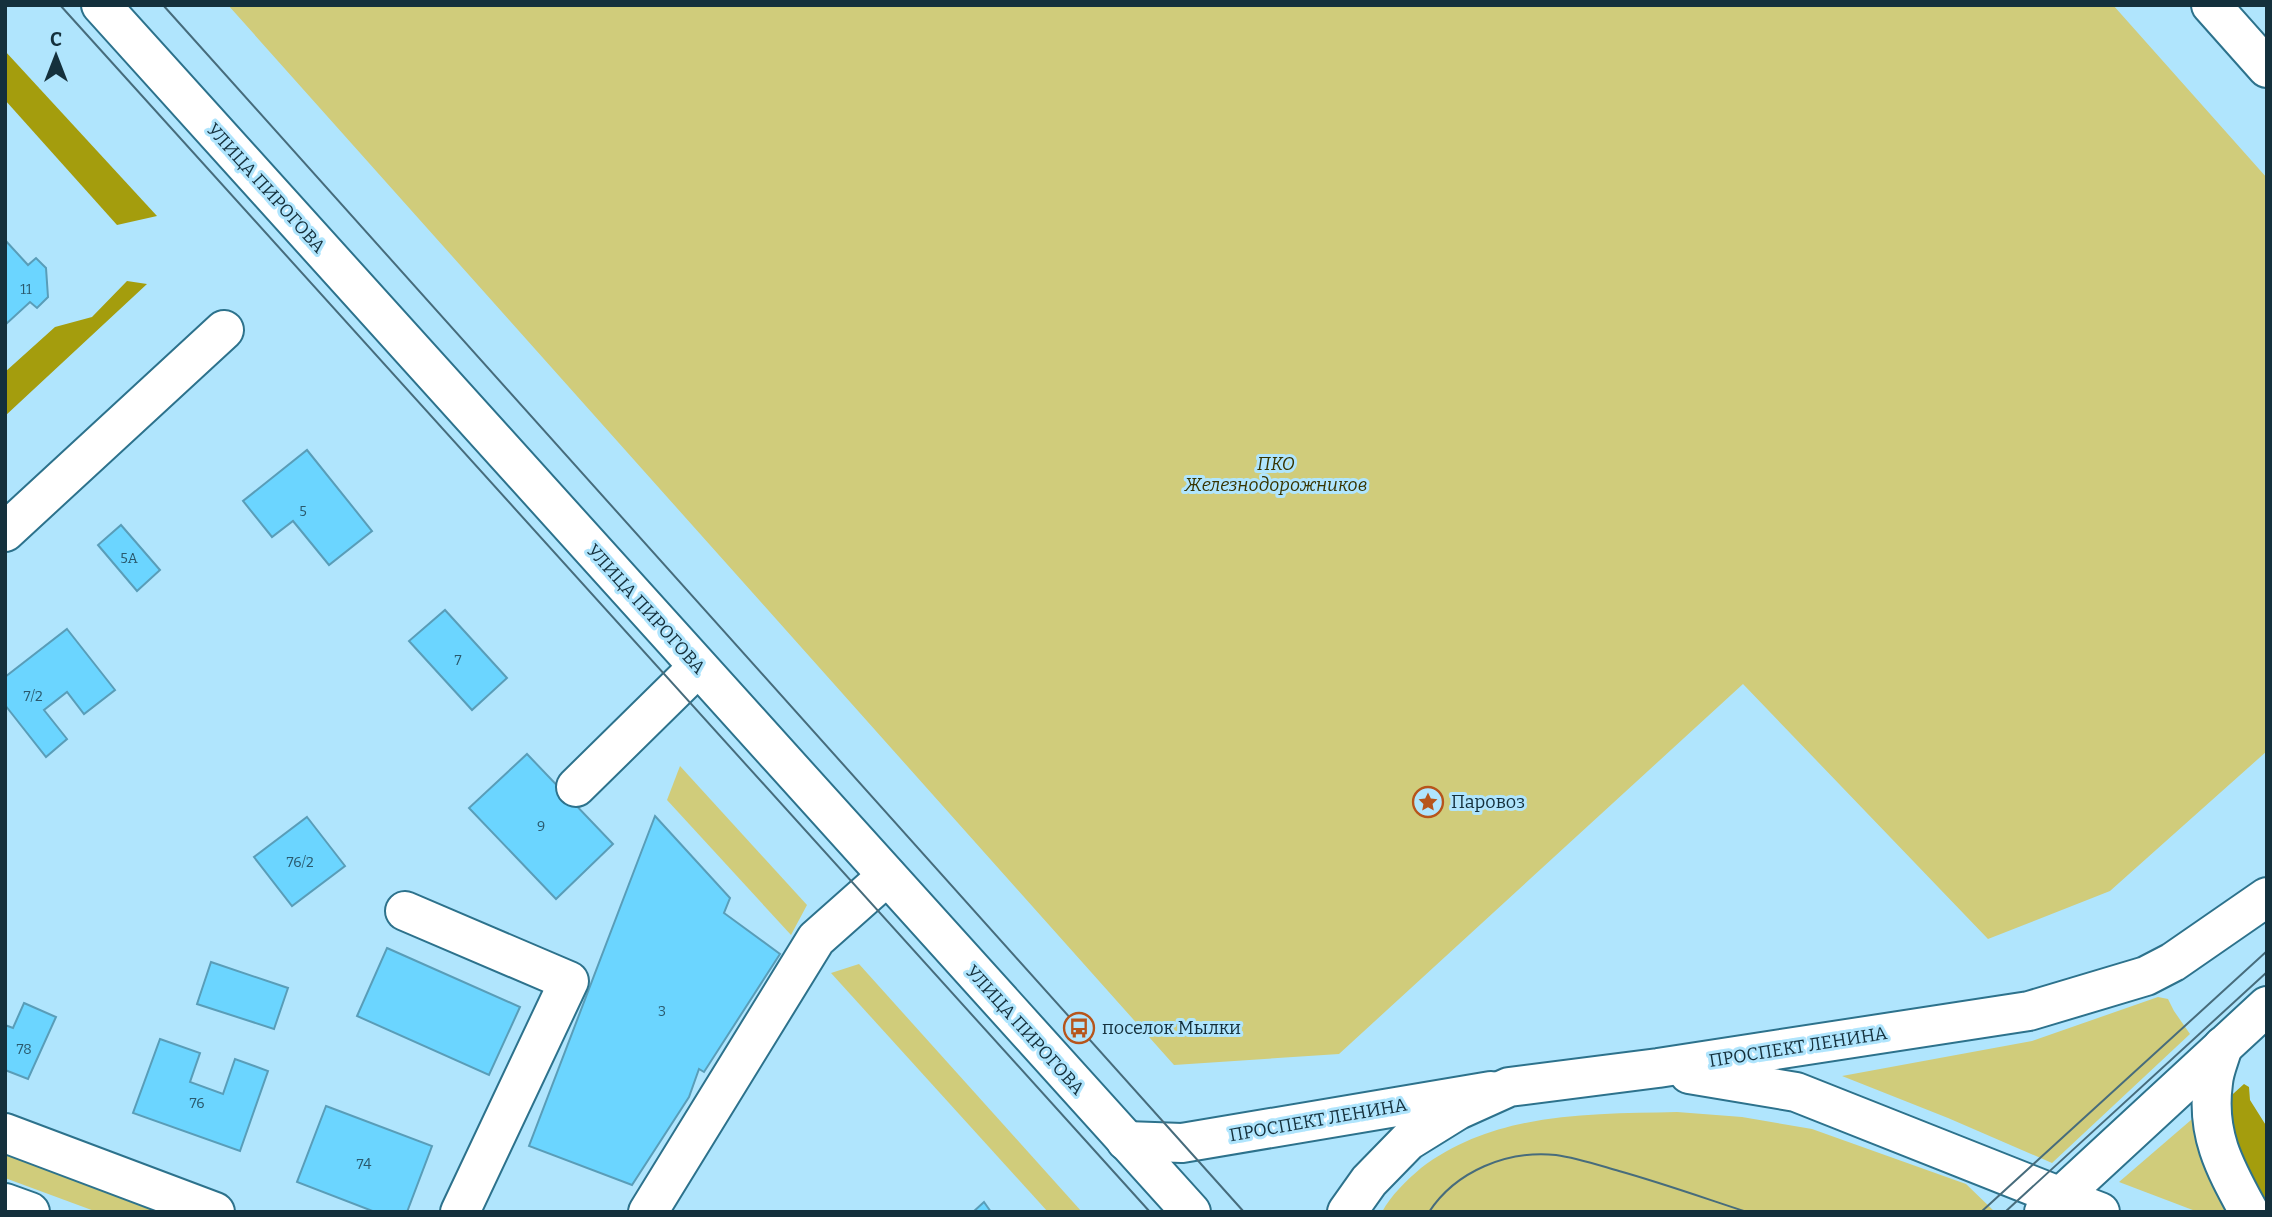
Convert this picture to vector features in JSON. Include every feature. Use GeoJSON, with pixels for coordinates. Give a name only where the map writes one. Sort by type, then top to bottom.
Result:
{"type":"FeatureCollection","features":[{"type":"Feature","properties":{"kind":"main road","name":"УЛИЦА ПИРОГОВА"},"geometry":{"type":"LineString","coordinates":[[101,5],[1191,1212]]}},
{"type":"Feature","properties":{"kind":"main road"},"geometry":{"type":"LineString","coordinates":[[2211,5],[2267,68]]}},
{"type":"Feature","properties":{"kind":"main road"},"geometry":{"type":"LineString","coordinates":[[5,532],[224,330]]}},
{"type":"Feature","properties":{"kind":"main road"},"geometry":{"type":"LineString","coordinates":[[576,787],[698,667]]}},
{"type":"Feature","properties":{"kind":"main road"},"geometry":{"type":"LineString","coordinates":[[648,1212],[816,939],[887,876]]}},
{"type":"Feature","properties":{"kind":"main road","name":"ПРОСПЕКТ ЛЕНИНА"},"geometry":{"type":"LineString","coordinates":[[1126,1141],[1182,1143],[1509,1087],[1658,1068],[2029,1012],[2146,976],[2173,962],[2267,897]]}},
{"type":"Feature","properties":{"kind":"main road"},"geometry":{"type":"LineString","coordinates":[[405,911],[569,981],[460,1212]]}},
{"type":"Feature","properties":{"kind":"main road"},"geometry":{"type":"LineString","coordinates":[[2053,1204],[2267,1006]]}},
{"type":"Feature","properties":{"kind":"main road"},"geometry":{"type":"LineString","coordinates":[[2223,1046],[2213,1082],[2212,1124],[2218,1152],[2249,1212]]}},
{"type":"Feature","properties":{"kind":"main road"},"geometry":{"type":"LineString","coordinates":[[1658,1068],[1796,1092],[2053,1204],[2100,1212]]}},
{"type":"Feature","properties":{"kind":"main road","name":"ПРОСПЕКТ ЛЕНИНА"},"geometry":{"type":"LineString","coordinates":[[1347,1212],[1369,1181],[1409,1141],[1458,1110],[1509,1087]]}},
{"type":"Feature","properties":{"kind":"main road"},"geometry":{"type":"LineString","coordinates":[[5,1133],[215,1212]]}},
{"type":"Feature","properties":{"kind":"main road"},"geometry":{"type":"LineString","coordinates":[[5,1203],[30,1212]]}},
{"type":"Feature","properties":{"kind":"green space","name":"ПКО Железнодорожников"},"geometry":{"type":"Polygon","coordinates":[[[228,5],[2113,5],[2267,178],[2267,751],[2110,891],[1988,939],[1743,684],[1339,1054],[1174,1065],[228,5]]]}},
{"type":"Feature","properties":{"kind":"green space"},"geometry":{"type":"Polygon","coordinates":[[[680,766],[807,905],[791,935],[667,800],[680,766]]]}},
{"type":"Feature","properties":{"kind":"green space"},"geometry":{"type":"Polygon","coordinates":[[[859,964],[1082,1212],[1048,1212],[831,973],[859,964]]]}},
{"type":"Feature","properties":{"kind":"green space"},"geometry":{"type":"Polygon","coordinates":[[[2158,997],[2168,999],[2190,1034],[2052,1163],[1842,1076],[2032,1041],[2158,997]]]}},
{"type":"Feature","properties":{"kind":"green space"},"geometry":{"type":"Polygon","coordinates":[[[1677,1112],[1742,1117],[1812,1129],[1966,1184],[1995,1212],[1382,1212],[1395,1194],[1421,1168],[1480,1136],[1543,1120],[1677,1112]]]}},
{"type":"Feature","properties":{"kind":"green space"},"geometry":{"type":"Polygon","coordinates":[[[2198,1114],[2235,1212],[2198,1212],[2119,1182],[2198,1114]]]}},
{"type":"Feature","properties":{"kind":"green space"},"geometry":{"type":"Polygon","coordinates":[[[5,1148],[176,1212],[97,1212],[5,1178],[5,1148]]]}},
{"type":"Feature","properties":{"kind":"shaded area"},"geometry":{"type":"Polygon","coordinates":[[[5,51],[157,216],[117,225],[5,100],[5,51]]]}},
{"type":"Feature","properties":{"kind":"shaded area"},"geometry":{"type":"Polygon","coordinates":[[[127,281],[147,284],[5,416],[5,372],[55,327],[92,317],[127,281]]]}},
{"type":"Feature","properties":{"kind":"shaded area"},"geometry":{"type":"Polygon","coordinates":[[[2244,1084],[2249,1087],[2250,1100],[2267,1127],[2267,1212],[2233,1160],[2224,1102],[2244,1084]]]}},
{"type":"Feature","properties":{"kind":"building"},"geometry":{"type":"Polygon","coordinates":[[[5,240],[28,265],[36,258],[46,268],[48,297],[37,308],[30,302],[5,325],[5,240]]]}},
{"type":"Feature","properties":{"kind":"building"},"geometry":{"type":"Polygon","coordinates":[[[307,450],[372,531],[329,565],[293,521],[272,537],[243,501],[307,450]]]}},
{"type":"Feature","properties":{"kind":"building"},"geometry":{"type":"Polygon","coordinates":[[[121,525],[160,570],[137,591],[98,545],[121,525]]]}},
{"type":"Feature","properties":{"kind":"building"},"geometry":{"type":"Polygon","coordinates":[[[445,610],[507,678],[472,710],[409,641],[445,610]]]}},
{"type":"Feature","properties":{"kind":"building"},"geometry":{"type":"Polygon","coordinates":[[[67,629],[115,690],[84,714],[67,692],[44,710],[67,739],[46,757],[5,705],[5,677],[67,629]]]}},
{"type":"Feature","properties":{"kind":"building"},"geometry":{"type":"Polygon","coordinates":[[[527,754],[613,844],[556,899],[469,808],[527,754]]]}},
{"type":"Feature","properties":{"kind":"building"},"geometry":{"type":"Polygon","coordinates":[[[655,816],[730,898],[724,913],[780,954],[704,1072],[699,1069],[689,1097],[632,1185],[529,1146],[655,816]]]}},
{"type":"Feature","properties":{"kind":"building"},"geometry":{"type":"Polygon","coordinates":[[[307,817],[345,866],[292,906],[254,857],[307,817]]]}},
{"type":"Feature","properties":{"kind":"building"},"geometry":{"type":"Polygon","coordinates":[[[387,948],[520,1007],[489,1075],[357,1016],[387,948]]]}},
{"type":"Feature","properties":{"kind":"building"},"geometry":{"type":"Polygon","coordinates":[[[211,962],[288,988],[274,1029],[197,1004],[211,962]]]}},
{"type":"Feature","properties":{"kind":"building"},"geometry":{"type":"Polygon","coordinates":[[[24,1003],[56,1017],[28,1079],[5,1070],[5,1025],[13,1028],[24,1003]]]}},
{"type":"Feature","properties":{"kind":"building"},"geometry":{"type":"Polygon","coordinates":[[[160,1039],[200,1053],[190,1082],[223,1094],[235,1059],[268,1071],[240,1151],[133,1113],[160,1039]]]}},
{"type":"Feature","properties":{"kind":"building"},"geometry":{"type":"Polygon","coordinates":[[[326,1106],[432,1146],[407,1212],[375,1212],[297,1182],[326,1106]]]}},
{"type":"Feature","properties":{"kind":"building"},"geometry":{"type":"Polygon","coordinates":[[[984,1202],[991,1212],[973,1212],[984,1202]]]}},
{"type":"Feature","properties":{"kind":"tram line"},"geometry":{"type":"LineString","coordinates":[[60,5],[1150,1212]]}},
{"type":"Feature","properties":{"kind":"tram line"},"geometry":{"type":"LineString","coordinates":[[163,5],[1244,1212]]}},
{"type":"Feature","properties":{"kind":"tram line"},"geometry":{"type":"LineString","coordinates":[[1981,1212],[2267,951]]}},
{"type":"Feature","properties":{"kind":"tram line"},"geometry":{"type":"LineString","coordinates":[[2005,1212],[2267,972]]}},
{"type":"Feature","properties":{"kind":"tram line"},"geometry":{"type":"LineString","coordinates":[[1429,1212],[1453,1185],[1484,1166],[1501,1160],[1538,1154],[1588,1162],[1747,1212]]}},
{"type":"Feature","properties":{"kind":"place","name":"Паровоз"},"geometry":{"type":"Point","coordinates":[1428,802]}},
{"type":"Feature","properties":{"kind":"place","name":"поселок Мылки"},"geometry":{"type":"Point","coordinates":[1079,1028]}}]}
